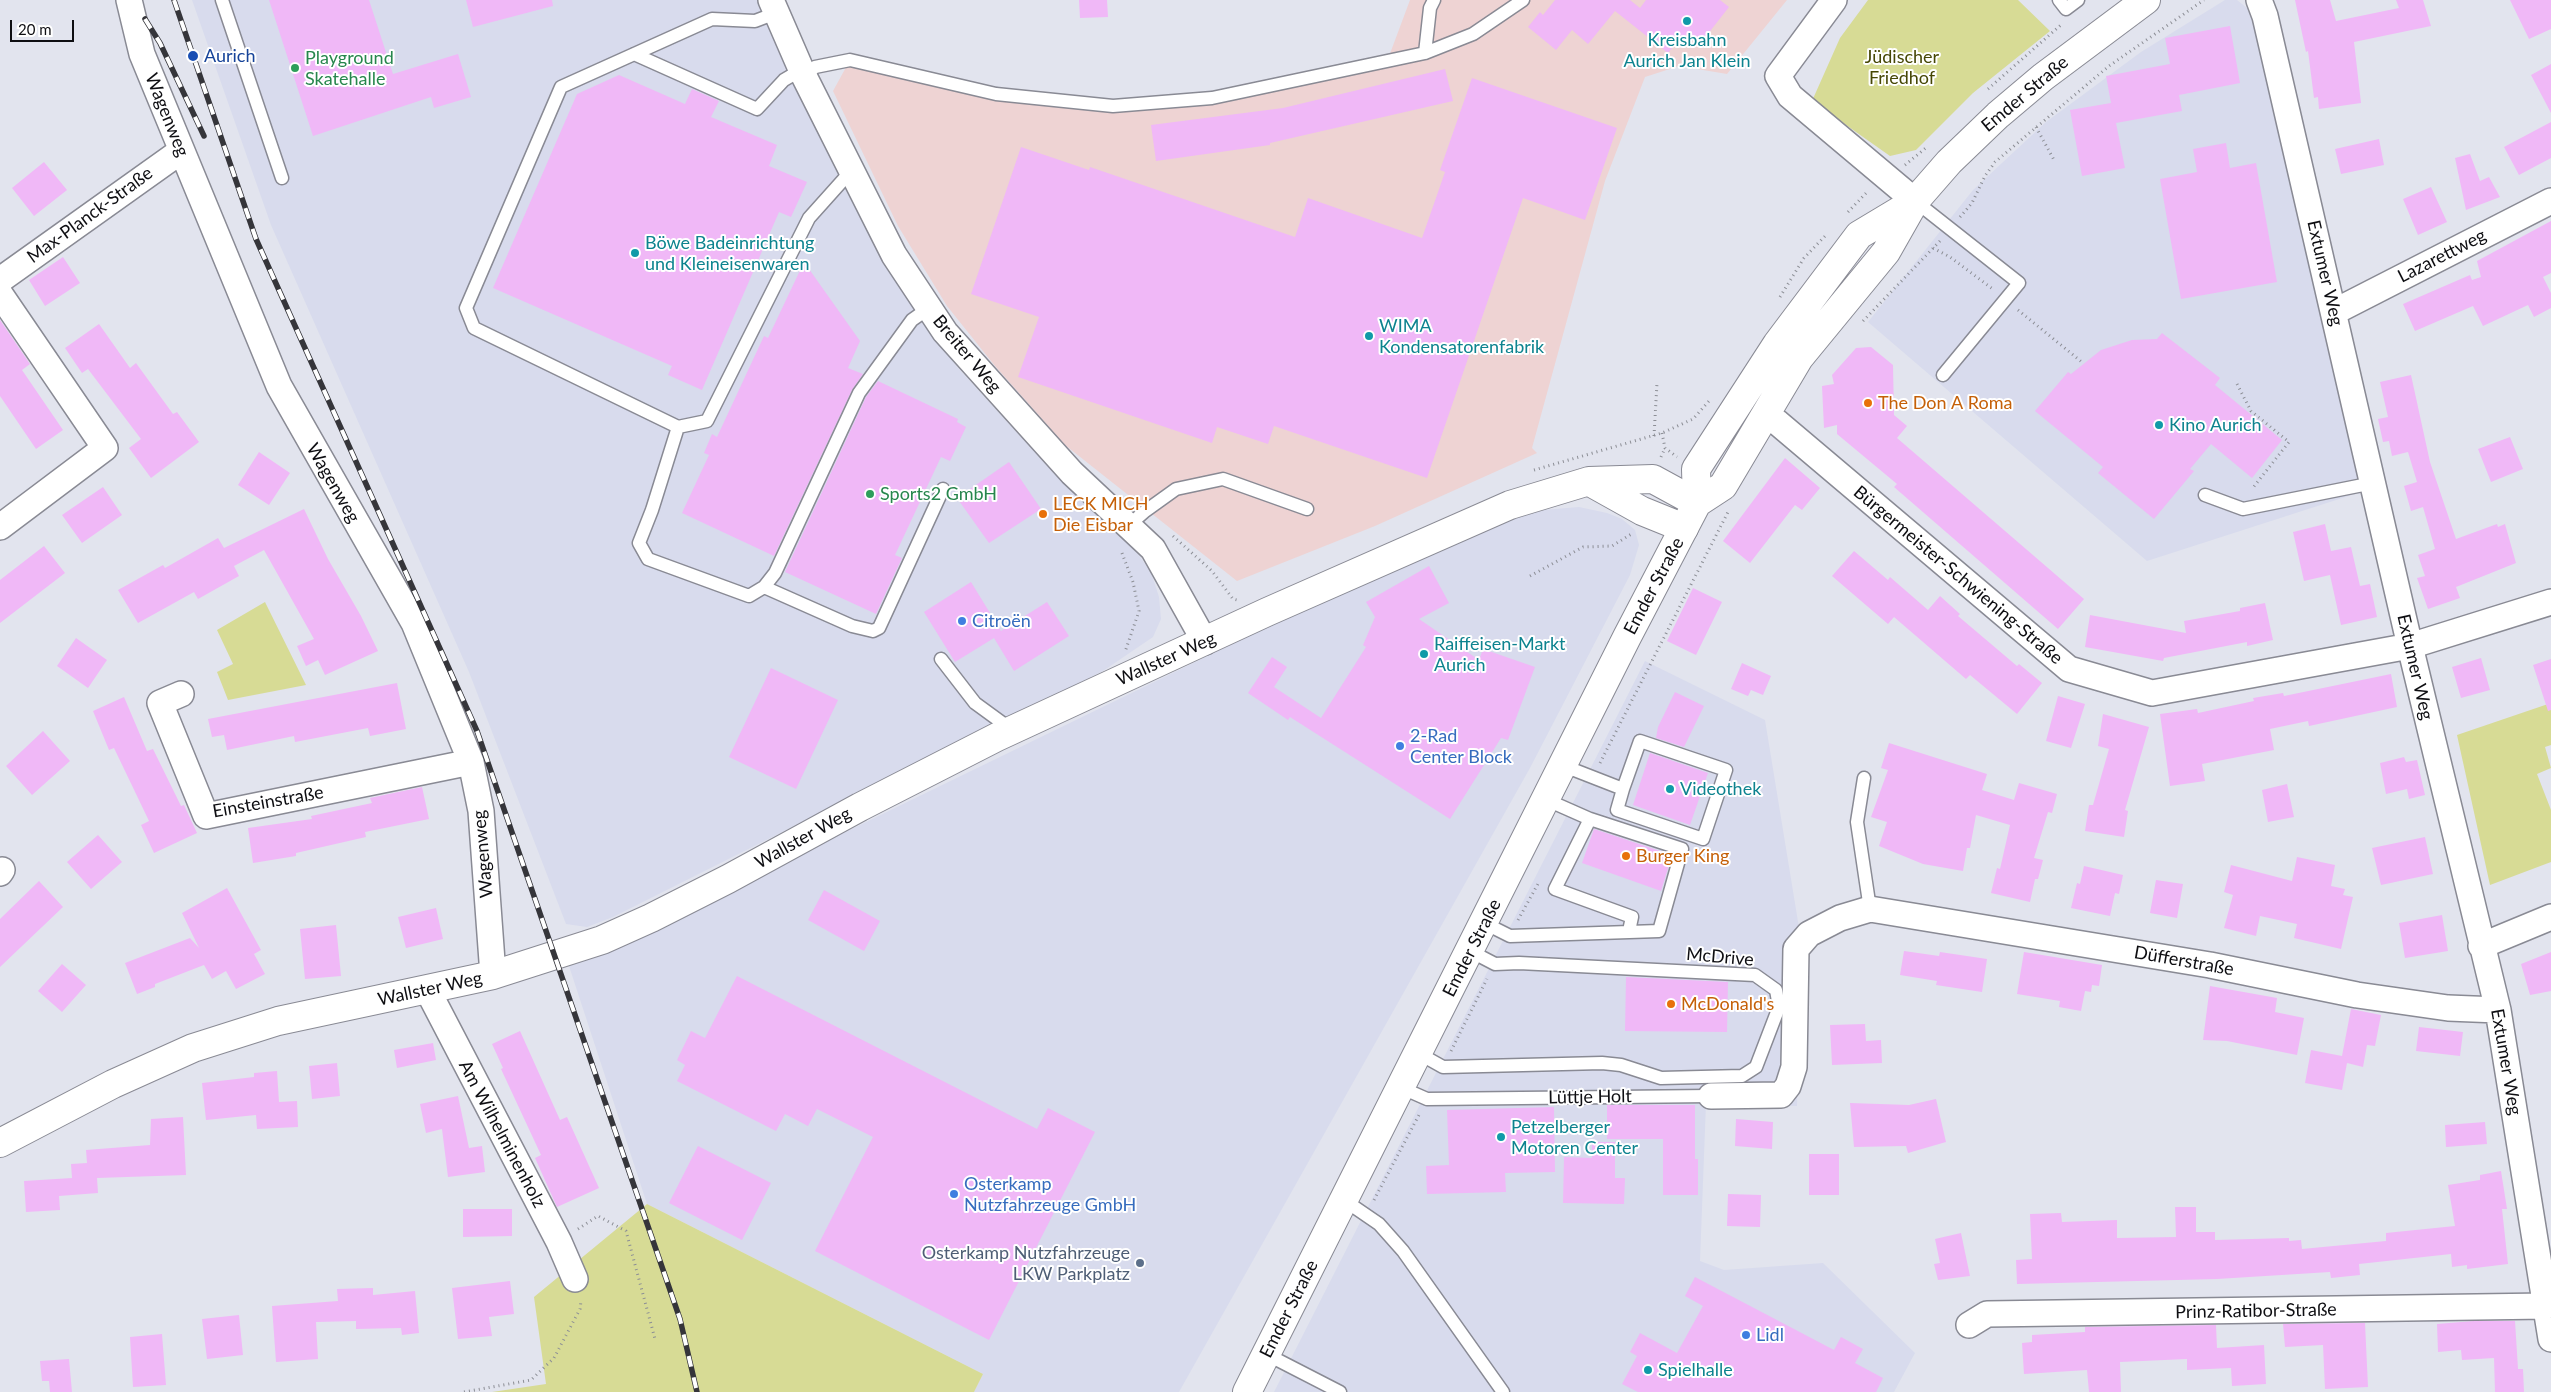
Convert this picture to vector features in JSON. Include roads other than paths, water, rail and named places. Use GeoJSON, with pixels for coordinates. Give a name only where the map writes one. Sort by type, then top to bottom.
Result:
{"type":"FeatureCollection","features":[{"type":"Feature","properties":{"kind":"main road","name":"Emder Straße"},"geometry":{"type":"LineString","coordinates":[[1697,503],[1723,486],[1799,358],[1886,252],[1915,201],[1949,162],[1998,115],[2135,3]]}},
{"type":"Feature","properties":{"kind":"main road","name":"Emder Straße"},"geometry":{"type":"LineString","coordinates":[[1247,1392],[1697,503],[1696,469],[1777,344],[1859,235],[1915,201]]}},
{"type":"Feature","properties":{"kind":"main road","name":"Wallster Weg"},"geometry":{"type":"LineString","coordinates":[[0,1143],[113,1084],[193,1048],[278,1021],[492,975],[556,957],[651,918],[860,807],[1012,730],[1451,530],[1510,505],[1589,481],[1653,480],[1697,503]]}},
{"type":"Feature","properties":{"kind":"main road"},"geometry":{"type":"LineString","coordinates":[[1589,481],[1642,510],[1684,528]]}},
{"type":"Feature","properties":{"kind":"street","name":"Wagenweg"},"geometry":{"type":"LineString","coordinates":[[129,0],[142,54],[279,386],[414,623],[472,762],[481,811],[492,975]]}},
{"type":"Feature","properties":{"kind":"street"},"geometry":{"type":"LineString","coordinates":[[1834,0],[1778,76],[1790,96],[1915,201]]}},
{"type":"Feature","properties":{"kind":"street","name":"Extumer Weg"},"geometry":{"type":"LineString","coordinates":[[2259,0],[2266,16],[2410,646],[2498,1010],[2551,1339]]}},
{"type":"Feature","properties":{"kind":"street","name":"Breiter Weg"},"geometry":{"type":"LineString","coordinates":[[774,7],[802,73],[894,254],[945,332],[1072,473],[1153,549],[1205,642]]}},
{"type":"Feature","properties":{"kind":"street","name":"Max-Planck-Straße"},"geometry":{"type":"LineString","coordinates":[[0,280],[181,151]]}},
{"type":"Feature","properties":{"kind":"street","name":"Lazarettweg"},"geometry":{"type":"LineString","coordinates":[[2334,312],[2551,202]]}},
{"type":"Feature","properties":{"kind":"street"},"geometry":{"type":"LineString","coordinates":[[0,294],[104,448],[0,527]]}},
{"type":"Feature","properties":{"kind":"street","name":"Bürgermeister-Schwiening-Straße"},"geometry":{"type":"LineString","coordinates":[[1765,414],[2069,669],[2152,693],[2410,646],[2551,602]]}},
{"type":"Feature","properties":{"kind":"street","name":"Einsteinstraße"},"geometry":{"type":"LineString","coordinates":[[181,694],[160,703],[206,816],[472,762]]}},
{"type":"Feature","properties":{"kind":"street","name":"Düfferstraße"},"geometry":{"type":"LineString","coordinates":[[1870,909],[2210,965],[2357,995],[2448,1008],[2498,1010]]}},
{"type":"Feature","properties":{"kind":"street","name":"Lüttje Holt"},"geometry":{"type":"LineString","coordinates":[[1711,1096],[1780,1095],[1788,1086],[1794,1067],[1796,949],[1800,943],[1817,930],[1840,918],[1870,909]]}},
{"type":"Feature","properties":{"kind":"street"},"geometry":{"type":"LineString","coordinates":[[2481,946],[2551,917]]}},
{"type":"Feature","properties":{"kind":"street","name":"Am Wilhelminenholz"},"geometry":{"type":"LineString","coordinates":[[427,989],[559,1242],[575,1279]]}},
{"type":"Feature","properties":{"kind":"street","name":"Prinz-Ratibor-Straße"},"geometry":{"type":"LineString","coordinates":[[1969,1325],[1987,1314],[2546,1306]]}},
{"type":"Feature","properties":{"kind":"lane"},"geometry":{"type":"LineString","coordinates":[[222,0],[282,178]]}},
{"type":"Feature","properties":{"kind":"lane"},"geometry":{"type":"LineString","coordinates":[[1425,53],[1430,8],[1434,0]]}},
{"type":"Feature","properties":{"kind":"lane"},"geometry":{"type":"LineString","coordinates":[[634,54],[757,109],[784,80],[815,67],[850,60],[996,94],[1113,106],[1212,98],[1425,53],[1473,34],[1523,0]]}},
{"type":"Feature","properties":{"kind":"lane"},"geometry":{"type":"LineString","coordinates":[[2059,0],[2066,9],[2078,0]]}},
{"type":"Feature","properties":{"kind":"lane"},"geometry":{"type":"LineString","coordinates":[[774,7],[755,21],[712,19],[561,86],[466,308],[474,328],[678,427],[707,421],[808,218],[852,170]]}},
{"type":"Feature","properties":{"kind":"lane"},"geometry":{"type":"LineString","coordinates":[[1915,201],[2019,283],[1943,375]]}},
{"type":"Feature","properties":{"kind":"lane"},"geometry":{"type":"LineString","coordinates":[[678,427],[652,510],[638,543],[648,559],[749,596],[764,587],[775,573],[860,393],[912,320],[929,308]]}},
{"type":"Feature","properties":{"kind":"lane"},"geometry":{"type":"LineString","coordinates":[[1128,526],[1144,512],[1176,490],[1223,478],[1307,509]]}},
{"type":"Feature","properties":{"kind":"lane"},"geometry":{"type":"LineString","coordinates":[[2205,495],[2243,509],[2263,507],[2372,483]]}},
{"type":"Feature","properties":{"kind":"lane"},"geometry":{"type":"LineString","coordinates":[[764,587],[852,626],[872,631],[879,628],[884,622],[943,489]]}},
{"type":"Feature","properties":{"kind":"lane"},"geometry":{"type":"LineString","coordinates":[[941,659],[975,703],[1012,730]]}},
{"type":"Feature","properties":{"kind":"lane"},"geometry":{"type":"LineString","coordinates":[[1640,741],[1726,770],[1703,839],[1617,810],[1623,789],[1640,741]]}},
{"type":"Feature","properties":{"kind":"lane"},"geometry":{"type":"LineString","coordinates":[[1564,766],[1623,789]]}},
{"type":"Feature","properties":{"kind":"lane"},"geometry":{"type":"LineString","coordinates":[[1864,778],[1857,822],[1870,909]]}},
{"type":"Feature","properties":{"kind":"lane"},"geometry":{"type":"LineString","coordinates":[[1484,923],[1510,936],[1659,931],[1682,849],[1590,818],[1547,800]]}},
{"type":"Feature","properties":{"kind":"lane"},"geometry":{"type":"LineString","coordinates":[[1590,818],[1556,888],[1632,917],[1629,931]]}},
{"type":"Feature","properties":{"kind":"lane","name":"McDrive"},"geometry":{"type":"LineString","coordinates":[[1418,1053],[1443,1066],[1602,1063],[1621,1065],[1661,1078],[1742,1076],[1756,1067],[1779,1007],[1776,990],[1755,975],[1495,964],[1470,951]]}},
{"type":"Feature","properties":{"kind":"lane","name":"Lüttje Holt"},"geometry":{"type":"LineString","coordinates":[[1402,1088],[1427,1099],[1711,1096]]}},
{"type":"Feature","properties":{"kind":"lane"},"geometry":{"type":"LineString","coordinates":[[1344,1200],[1379,1224],[1403,1251],[1503,1392]]}},
{"type":"Feature","properties":{"kind":"lane"},"geometry":{"type":"LineString","coordinates":[[1266,1354],[1340,1392]]}},
{"type":"Feature","properties":{"kind":"railway"},"geometry":{"type":"LineString","coordinates":[[174,0],[256,239],[477,731],[680,1319],[697,1392]]}},
{"type":"Feature","properties":{"kind":"railway"},"geometry":{"type":"LineString","coordinates":[[145,19],[160,43],[204,136]]}},
{"type":"Feature","properties":{"kind":"place","name":"Kreisbahn Aurich Jan Klein"},"geometry":{"type":"Point","coordinates":[1687,21]}},
{"type":"Feature","properties":{"kind":"place","name":"Aurich"},"geometry":{"type":"Point","coordinates":[193,56]}},
{"type":"Feature","properties":{"kind":"place","name":"Playground Skatehalle"},"geometry":{"type":"Point","coordinates":[295,68]}},
{"type":"Feature","properties":{"kind":"place","name":"Böwe Badeinrichtung und Kleineisenwaren"},"geometry":{"type":"Point","coordinates":[635,253]}},
{"type":"Feature","properties":{"kind":"place","name":"WIMA Kondensatorenfabrik"},"geometry":{"type":"Point","coordinates":[1369,336]}},
{"type":"Feature","properties":{"kind":"place","name":"The Don A Roma"},"geometry":{"type":"Point","coordinates":[1868,403]}},
{"type":"Feature","properties":{"kind":"place","name":"Kino Aurich"},"geometry":{"type":"Point","coordinates":[2159,425]}},
{"type":"Feature","properties":{"kind":"place","name":"Sports2 GmbH"},"geometry":{"type":"Point","coordinates":[870,494]}},
{"type":"Feature","properties":{"kind":"place","name":"LECK MICH Die Eisbar"},"geometry":{"type":"Point","coordinates":[1043,514]}},
{"type":"Feature","properties":{"kind":"place","name":"Citroën"},"geometry":{"type":"Point","coordinates":[962,621]}},
{"type":"Feature","properties":{"kind":"place","name":"Raiffeisen-Markt Aurich"},"geometry":{"type":"Point","coordinates":[1424,654]}},
{"type":"Feature","properties":{"kind":"place","name":"2-Rad Center Block"},"geometry":{"type":"Point","coordinates":[1400,746]}},
{"type":"Feature","properties":{"kind":"place","name":"Videothek"},"geometry":{"type":"Point","coordinates":[1670,789]}},
{"type":"Feature","properties":{"kind":"place","name":"Burger King"},"geometry":{"type":"Point","coordinates":[1626,856]}},
{"type":"Feature","properties":{"kind":"place","name":"McDonald's"},"geometry":{"type":"Point","coordinates":[1671,1004]}},
{"type":"Feature","properties":{"kind":"place","name":"Petzelberger Motoren Center"},"geometry":{"type":"Point","coordinates":[1501,1137]}},
{"type":"Feature","properties":{"kind":"place","name":"Osterkamp Nutzfahrzeuge GmbH"},"geometry":{"type":"Point","coordinates":[954,1194]}},
{"type":"Feature","properties":{"kind":"place","name":"Osterkamp Nutzfahrzeuge LKW Parkplatz"},"geometry":{"type":"Point","coordinates":[1140,1263]}},
{"type":"Feature","properties":{"kind":"place","name":"Lidl"},"geometry":{"type":"Point","coordinates":[1746,1335]}},
{"type":"Feature","properties":{"kind":"place","name":"Spielhalle"},"geometry":{"type":"Point","coordinates":[1648,1370]}},
{"type":"Feature","properties":{"kind":"park label","name":"Jüdischer Friedhof"},"geometry":{"type":"Point","coordinates":[1902,67]}}]}
